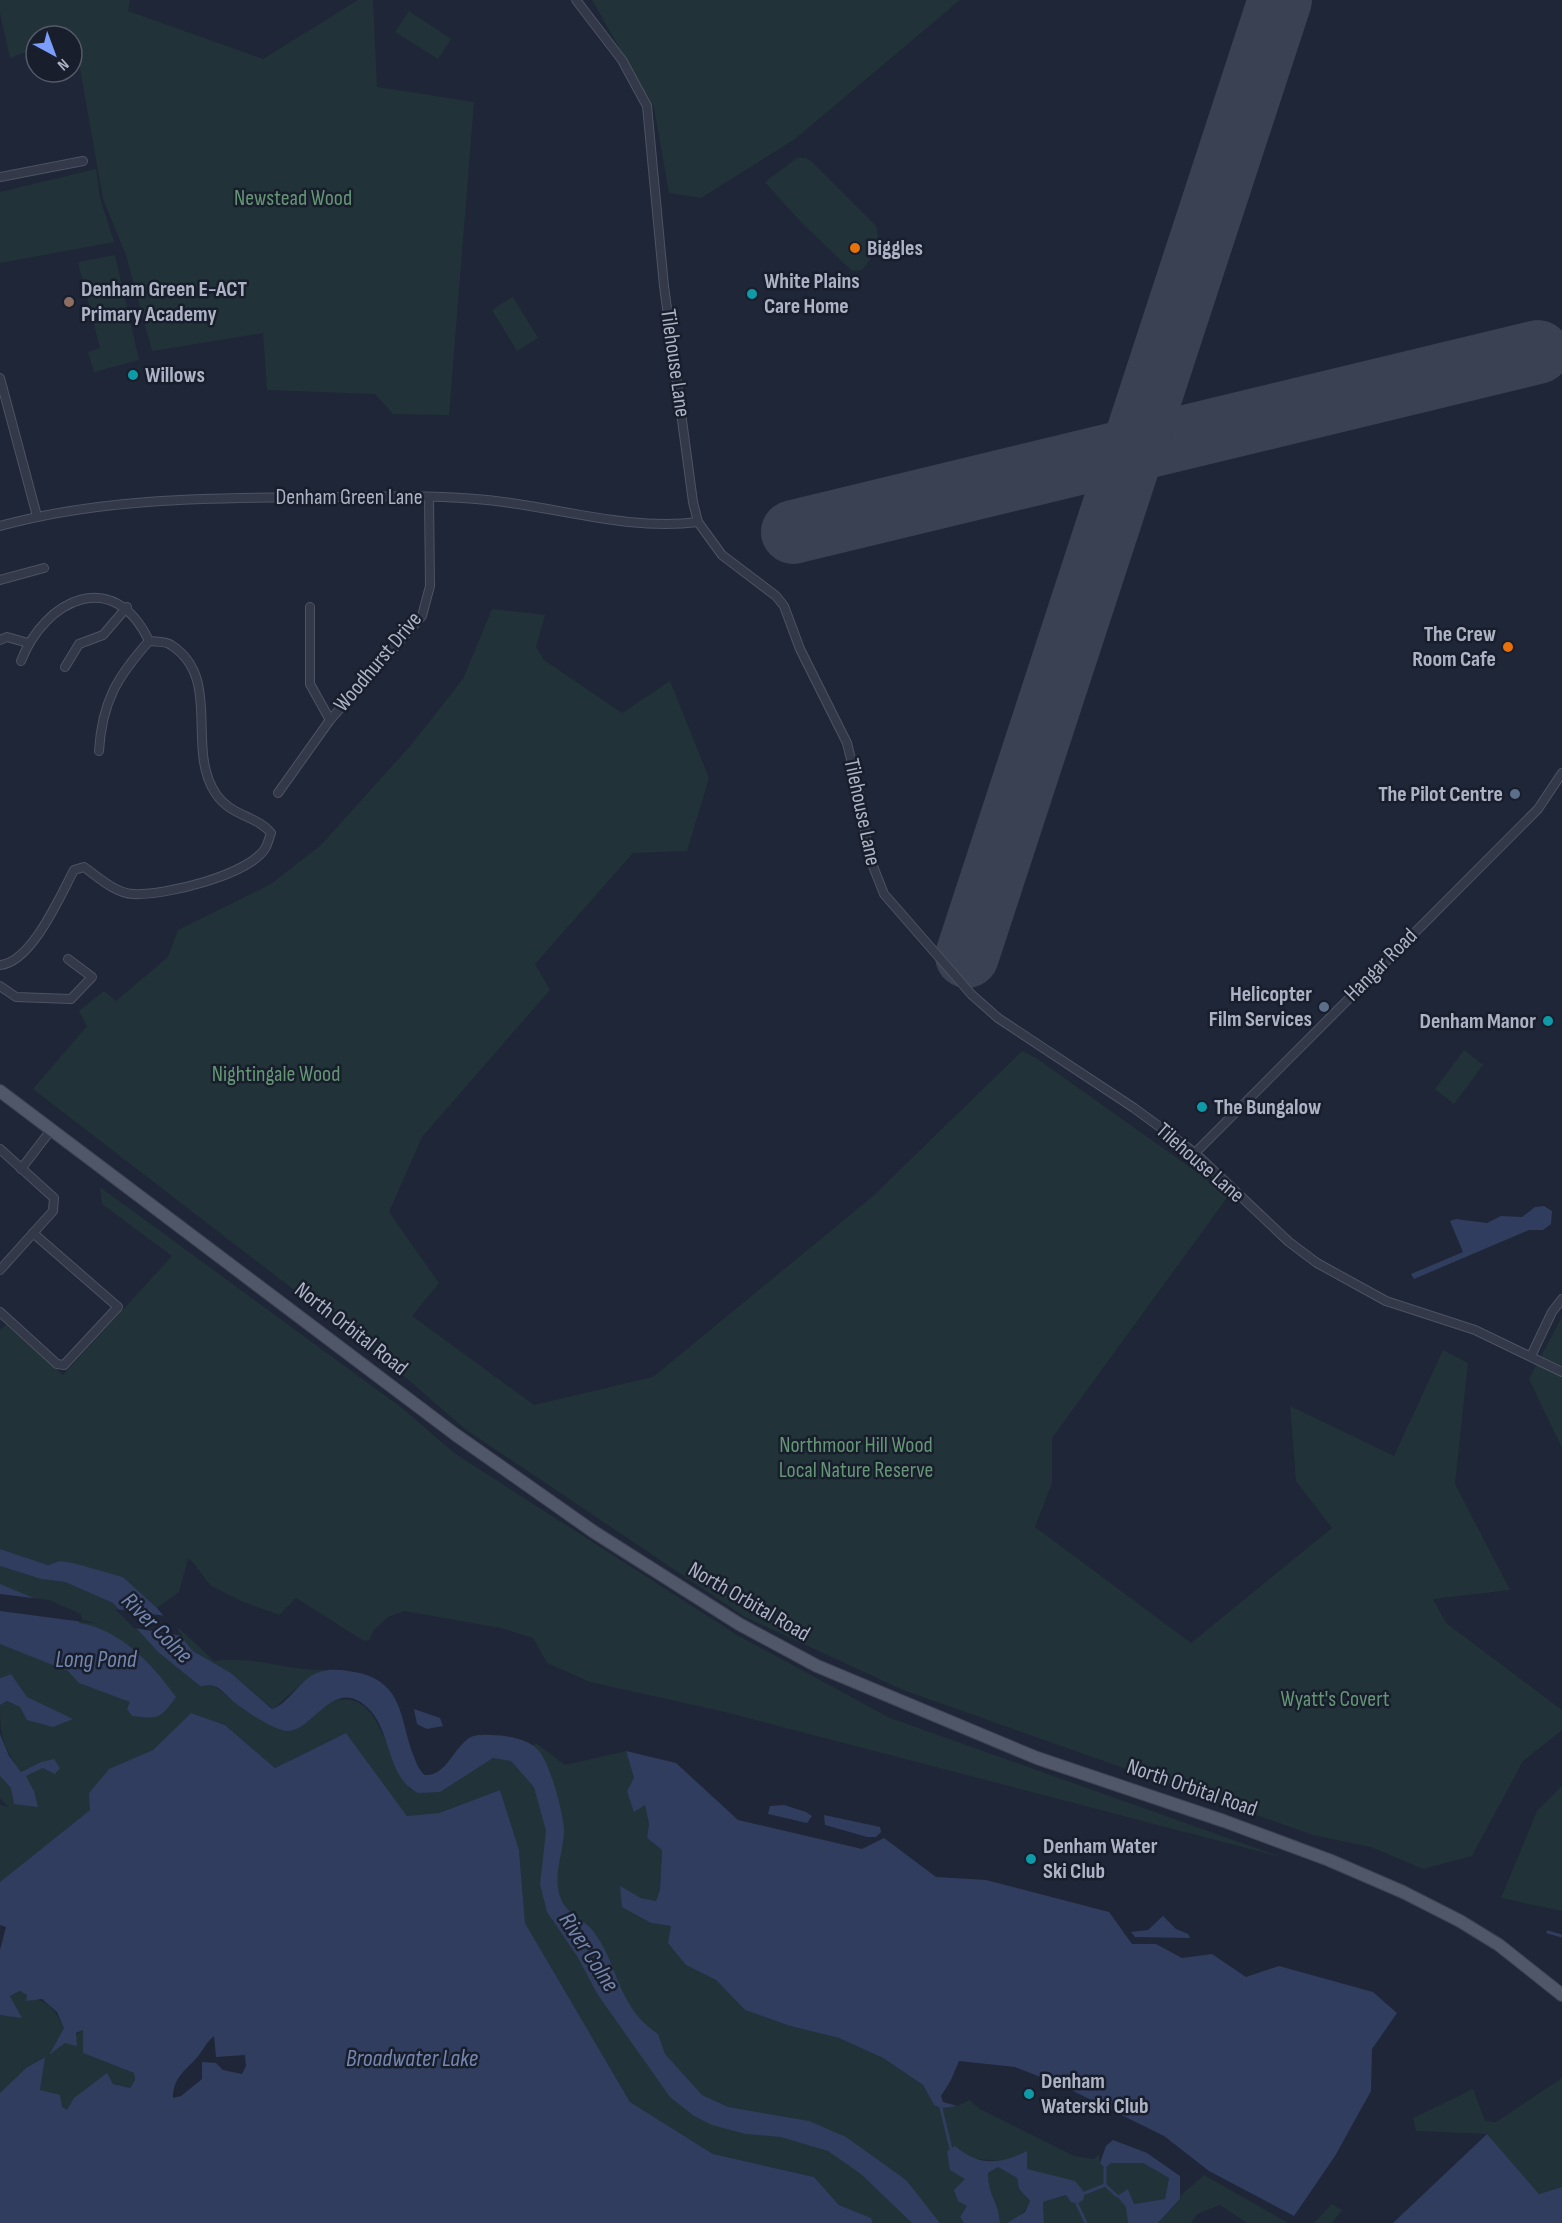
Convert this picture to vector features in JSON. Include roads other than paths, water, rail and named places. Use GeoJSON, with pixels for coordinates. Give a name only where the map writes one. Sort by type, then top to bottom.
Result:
{"type":"FeatureCollection","features":[{"type":"Feature","properties":{"kind":"main road","name":"North Orbital Road"},"geometry":{"type":"LineString","coordinates":[[0,1091],[456,1436],[594,1532],[739,1624],[818,1666],[1037,1758],[1247,1829],[1324,1858],[1403,1892],[1460,1921],[1499,1945],[1562,1995]]}},
{"type":"Feature","properties":{"kind":"street","name":"Tilehouse Lane"},"geometry":{"type":"LineString","coordinates":[[576,0],[622,60],[647,106],[664,285],[693,502],[698,522],[722,555],[776,596],[784,606],[800,649],[847,743],[858,787],[870,856],[877,880],[892,906],[972,995],[998,1018],[1134,1108],[1195,1154],[1289,1242],[1327,1269],[1386,1301],[1475,1330],[1562,1372]]}},
{"type":"Feature","properties":{"kind":"street"},"geometry":{"type":"LineString","coordinates":[[0,177],[83,161]]}},
{"type":"Feature","properties":{"kind":"street"},"geometry":{"type":"LineString","coordinates":[[0,378],[37,516]]}},
{"type":"Feature","properties":{"kind":"street","name":"Denham Green Lane"},"geometry":{"type":"LineString","coordinates":[[0,526],[37,516],[164,499],[429,497],[487,500],[621,523],[698,522]]}},
{"type":"Feature","properties":{"kind":"street","name":"Woodhurst Drive"},"geometry":{"type":"LineString","coordinates":[[278,793],[330,720],[422,616],[430,586],[429,497]]}},
{"type":"Feature","properties":{"kind":"street"},"geometry":{"type":"LineString","coordinates":[[0,580],[44,568]]}},
{"type":"Feature","properties":{"kind":"street"},"geometry":{"type":"LineString","coordinates":[[21,661],[28,643],[42,623],[61,606],[86,599],[107,600],[127,608],[140,623],[148,641]]}},
{"type":"Feature","properties":{"kind":"street","name":"Woodhurst Drive"},"geometry":{"type":"LineString","coordinates":[[310,607],[310,684],[330,720]]}},
{"type":"Feature","properties":{"kind":"street"},"geometry":{"type":"LineString","coordinates":[[65,667],[79,644],[103,635],[127,608]]}},
{"type":"Feature","properties":{"kind":"street"},"geometry":{"type":"LineString","coordinates":[[0,640],[7,637],[28,643]]}},
{"type":"Feature","properties":{"kind":"street"},"geometry":{"type":"LineString","coordinates":[[99,751],[104,708],[125,667],[148,641]]}},
{"type":"Feature","properties":{"kind":"street"},"geometry":{"type":"LineString","coordinates":[[0,965],[7,964],[21,956],[44,926],[74,870],[84,867],[109,885],[131,894],[206,882],[248,863],[266,848],[271,833],[263,824],[237,815],[216,794],[207,771],[200,731],[202,694],[191,665],[170,644],[148,641]]}},
{"type":"Feature","properties":{"kind":"street","name":"Hangar Road"},"geometry":{"type":"LineString","coordinates":[[1195,1154],[1538,809],[1562,773]]}},
{"type":"Feature","properties":{"kind":"street"},"geometry":{"type":"LineString","coordinates":[[0,986],[16,997],[71,999],[92,977],[68,959]]}},
{"type":"Feature","properties":{"kind":"street"},"geometry":{"type":"LineString","coordinates":[[21,1169],[51,1130]]}},
{"type":"Feature","properties":{"kind":"street"},"geometry":{"type":"LineString","coordinates":[[0,1149],[54,1198],[56,1204],[0,1270]]}},
{"type":"Feature","properties":{"kind":"street"},"geometry":{"type":"LineString","coordinates":[[0,1312],[57,1364],[64,1365],[118,1307],[33,1233]]}},
{"type":"Feature","properties":{"kind":"street"},"geometry":{"type":"LineString","coordinates":[[1531,1356],[1552,1312],[1562,1299]]}},
{"type":"Feature","properties":{"kind":"water"},"geometry":{"type":"Polygon","coordinates":[[[1544,1206],[1552,1211],[1551,1224],[1543,1230],[1529,1230],[1414,1279],[1411,1274],[1463,1252],[1450,1221],[1456,1219],[1487,1223],[1501,1216],[1522,1217],[1535,1207],[1544,1206]]]}},
{"type":"Feature","properties":{"kind":"water","name":"River Colne"},"geometry":{"type":"Polygon","coordinates":[[[0,1549],[48,1565],[60,1561],[73,1563],[123,1577],[157,1608],[193,1651],[231,1673],[272,1709],[285,1701],[308,1678],[323,1671],[346,1671],[374,1678],[392,1693],[412,1752],[425,1775],[444,1767],[463,1743],[472,1736],[505,1736],[531,1744],[538,1750],[547,1765],[562,1814],[564,1832],[558,1883],[561,1899],[567,1909],[593,1931],[602,1944],[626,1998],[644,2023],[658,2034],[665,2054],[702,2095],[728,2107],[809,2121],[846,2137],[906,2180],[940,2223],[912,2223],[861,2174],[828,2151],[781,2137],[746,2134],[712,2125],[694,2116],[670,2097],[598,1995],[577,1956],[547,1912],[540,1884],[546,1831],[534,1787],[511,1761],[493,1758],[440,1792],[418,1793],[400,1776],[376,1718],[356,1699],[345,1698],[335,1701],[298,1728],[288,1731],[276,1728],[235,1703],[217,1687],[200,1686],[158,1652],[113,1603],[65,1582],[41,1579],[0,1566],[0,1549]]]}},
{"type":"Feature","properties":{"kind":"water","name":"Long Pond"},"geometry":{"type":"Polygon","coordinates":[[[0,1584],[79,1617],[79,1623],[94,1627],[122,1641],[146,1661],[176,1697],[158,1716],[132,1716],[127,1709],[130,1702],[79,1683],[68,1671],[0,1644],[0,1584]]]}},
{"type":"Feature","properties":{"kind":"water"},"geometry":{"type":"Polygon","coordinates":[[[11,1674],[27,1697],[73,1719],[53,1727],[27,1720],[20,1707],[7,1701],[0,1705],[0,1678],[11,1674]]]}},
{"type":"Feature","properties":{"kind":"water"},"geometry":{"type":"Polygon","coordinates":[[[414,1709],[440,1718],[443,1726],[427,1729],[417,1724],[414,1709]]]}},
{"type":"Feature","properties":{"kind":"water","name":"Broadwater Lake"},"geometry":{"type":"Polygon","coordinates":[[[191,1713],[225,1725],[275,1768],[346,1733],[407,1816],[439,1813],[500,1790],[519,1850],[525,1923],[630,2102],[713,2154],[814,2177],[839,2205],[871,2218],[873,2223],[0,2223],[0,2093],[26,2068],[45,2057],[40,2090],[60,2095],[62,2107],[67,2110],[74,2098],[107,2073],[113,2084],[130,2088],[135,2080],[134,2073],[83,2053],[83,2030],[76,2033],[77,2046],[65,2043],[49,2055],[64,2028],[57,2012],[42,1999],[26,2001],[27,1995],[20,1991],[10,1996],[22,2018],[0,2015],[0,1950],[6,1927],[0,1925],[0,1882],[90,1810],[89,1793],[109,1769],[153,1750],[191,1713]],[[214,2036],[181,2074],[175,2084],[173,2098],[181,2096],[202,2079],[202,2062],[216,2063],[223,2070],[242,2074],[246,2066],[245,2055],[216,2057],[214,2036]]]}},
{"type":"Feature","properties":{"kind":"water"},"geometry":{"type":"Polygon","coordinates":[[[0,1734],[9,1756],[21,1772],[41,1762],[54,1759],[60,1768],[55,1774],[43,1768],[26,1776],[34,1791],[38,1807],[14,1804],[11,1788],[0,1776],[0,1734]]]}},
{"type":"Feature","properties":{"kind":"water"},"geometry":{"type":"Polygon","coordinates":[[[626,1751],[676,1763],[738,1820],[862,1849],[884,1838],[936,1877],[986,1880],[1109,1912],[1132,1944],[1156,1944],[1182,1958],[1212,1954],[1246,1977],[1279,1966],[1373,1992],[1397,2013],[1372,2049],[1371,2091],[1335,2156],[1294,2216],[1209,2171],[1164,2136],[1061,2085],[1015,2067],[959,2061],[941,2096],[943,2102],[957,2106],[941,2108],[934,2105],[923,2085],[883,2058],[839,2038],[790,2026],[745,2010],[716,1980],[686,1965],[668,1943],[671,1926],[651,1923],[622,1907],[620,1886],[641,1898],[656,1901],[660,1890],[662,1850],[647,1838],[649,1824],[645,1805],[634,1812],[627,1791],[634,1778],[626,1751]]]}},
{"type":"Feature","properties":{"kind":"water"},"geometry":{"type":"Polygon","coordinates":[[[784,1805],[812,1816],[807,1823],[768,1814],[770,1806],[784,1805]]]}},
{"type":"Feature","properties":{"kind":"water"},"geometry":{"type":"Polygon","coordinates":[[[824,1815],[880,1827],[881,1832],[876,1837],[867,1837],[825,1825],[824,1815]]]}},
{"type":"Feature","properties":{"kind":"water"},"geometry":{"type":"Polygon","coordinates":[[[1163,1916],[1176,1929],[1188,1934],[1190,1938],[1135,1937],[1131,1932],[1148,1930],[1163,1916]]]}},
{"type":"Feature","properties":{"kind":"water"},"geometry":{"type":"Polygon","coordinates":[[[1487,2134],[1539,2194],[1562,2187],[1562,2223],[1393,2223],[1487,2134]]]}},
{"type":"Feature","properties":{"kind":"water"},"geometry":{"type":"Polygon","coordinates":[[[1113,2140],[1147,2153],[1180,2176],[1180,2199],[1158,2223],[1128,2223],[1126,2207],[1117,2196],[1128,2189],[1134,2204],[1165,2199],[1169,2178],[1143,2163],[1111,2163],[1105,2168],[1100,2163],[1106,2146],[1113,2140]]]}},
{"type":"Feature","properties":{"kind":"water"},"geometry":{"type":"Polygon","coordinates":[[[955,2146],[972,2157],[990,2161],[1008,2159],[1027,2151],[1027,2169],[1075,2181],[1085,2193],[1083,2200],[1077,2204],[1071,2202],[1066,2195],[1043,2202],[1044,2223],[1007,2223],[1025,2212],[1030,2201],[1019,2189],[1017,2178],[998,2167],[988,2173],[988,2181],[1000,2223],[964,2223],[960,2217],[967,2206],[958,2201],[954,2190],[965,2179],[950,2170],[947,2151],[955,2146]]]}},
{"type":"Feature","properties":{"kind":"waterway"},"geometry":{"type":"LineString","coordinates":[[1548,1932],[1562,1936]]}},
{"type":"Feature","properties":{"kind":"waterway"},"geometry":{"type":"LineString","coordinates":[[941,2108],[951,2149]]}},
{"type":"Feature","properties":{"kind":"waterway"},"geometry":{"type":"LineString","coordinates":[[1105,2168],[1105,2185],[1117,2196]]}},
{"type":"Feature","properties":{"kind":"waterway"},"geometry":{"type":"LineString","coordinates":[[1085,2193],[1105,2185]]}},
{"type":"Feature","properties":{"kind":"waterway"},"geometry":{"type":"LineString","coordinates":[[1077,2204],[1086,2223]]}},
{"type":"Feature","properties":{"kind":"place","name":"Biggles"},"geometry":{"type":"Point","coordinates":[855,248]}},
{"type":"Feature","properties":{"kind":"place","name":"White Plains Care Home"},"geometry":{"type":"Point","coordinates":[752,294]}},
{"type":"Feature","properties":{"kind":"place","name":"Denham Green E-ACT Primary Academy"},"geometry":{"type":"Point","coordinates":[69,302]}},
{"type":"Feature","properties":{"kind":"place","name":"Willows"},"geometry":{"type":"Point","coordinates":[133,375]}},
{"type":"Feature","properties":{"kind":"place","name":"The Crew Room Cafe"},"geometry":{"type":"Point","coordinates":[1508,647]}},
{"type":"Feature","properties":{"kind":"place","name":"The Pilot Centre"},"geometry":{"type":"Point","coordinates":[1515,794]}},
{"type":"Feature","properties":{"kind":"place","name":"Helicopter Film Services"},"geometry":{"type":"Point","coordinates":[1324,1007]}},
{"type":"Feature","properties":{"kind":"place","name":"Denham Manor"},"geometry":{"type":"Point","coordinates":[1548,1021]}},
{"type":"Feature","properties":{"kind":"place","name":"The Bungalow"},"geometry":{"type":"Point","coordinates":[1202,1107]}},
{"type":"Feature","properties":{"kind":"place","name":"Denham Water Ski Club"},"geometry":{"type":"Point","coordinates":[1031,1859]}},
{"type":"Feature","properties":{"kind":"place","name":"Denham Waterski Club"},"geometry":{"type":"Point","coordinates":[1029,2094]}},
{"type":"Feature","properties":{"kind":"park label","name":"Newstead Wood"},"geometry":{"type":"Point","coordinates":[293,198]}},
{"type":"Feature","properties":{"kind":"park label","name":"Nightingale Wood"},"geometry":{"type":"Point","coordinates":[276,1074]}},
{"type":"Feature","properties":{"kind":"park label","name":"Northmoor Hill Wood Local Nature Reserve"},"geometry":{"type":"Point","coordinates":[856,1458]}},
{"type":"Feature","properties":{"kind":"park label","name":"Wyatt's Covert"},"geometry":{"type":"Point","coordinates":[1335,1699]}}]}
